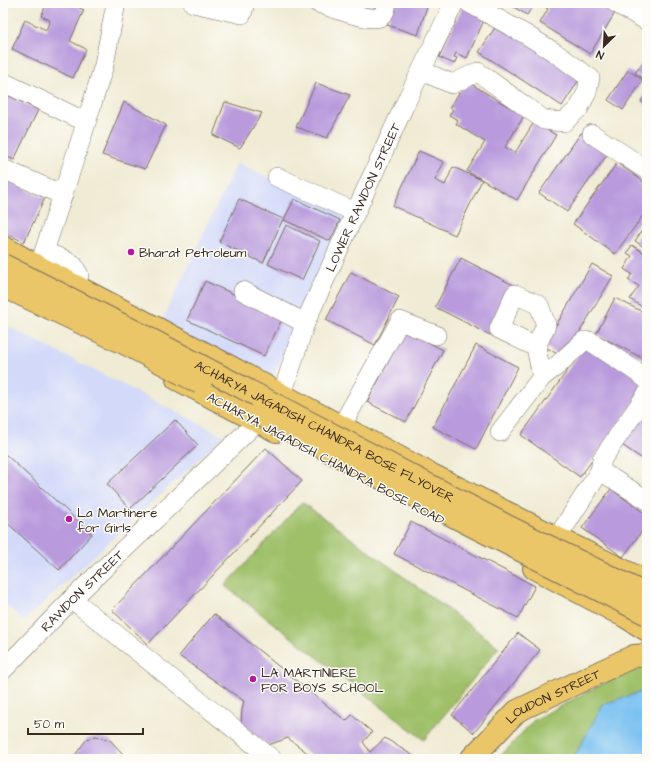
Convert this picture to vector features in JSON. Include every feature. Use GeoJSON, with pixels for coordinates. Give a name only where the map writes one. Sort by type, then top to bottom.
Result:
{"type":"FeatureCollection","features":[{"type":"Feature","properties":{"kind":"main road"},"geometry":{"type":"LineString","coordinates":[[3,247],[42,260],[76,286],[432,475],[647,582]]}},
{"type":"Feature","properties":{"kind":"main road","name":"ACHARYA JAGADISH CHANDRA BOSE FLYOVER"},"geometry":{"type":"LineString","coordinates":[[3,266],[140,334],[492,518],[647,595]]}},
{"type":"Feature","properties":{"kind":"main road","name":"ACHARYA JAGADISH CHANDRA BOSE FLYOVER"},"geometry":{"type":"LineString","coordinates":[[3,286],[124,343],[467,523],[647,614]]}},
{"type":"Feature","properties":{"kind":"main road"},"geometry":{"type":"LineString","coordinates":[[3,291],[64,315]]}},
{"type":"Feature","properties":{"kind":"main road","name":"ACHARYA JAGADISH CHANDRA BOSE ROAD"},"geometry":{"type":"LineString","coordinates":[[3,291],[151,365],[647,630]]}},
{"type":"Feature","properties":{"kind":"main road","name":"LOUDON STREET"},"geometry":{"type":"LineString","coordinates":[[471,759],[517,711],[634,656],[647,655]]}},
{"type":"Feature","properties":{"kind":"street"},"geometry":{"type":"LineString","coordinates":[[25,302],[42,260],[104,65],[116,3]]}},
{"type":"Feature","properties":{"kind":"street"},"geometry":{"type":"LineString","coordinates":[[193,3],[242,14],[244,3]]}},
{"type":"Feature","properties":{"kind":"street"},"geometry":{"type":"LineString","coordinates":[[318,3],[370,18],[380,17],[385,12],[387,3]]}},
{"type":"Feature","properties":{"kind":"street","name":"LOWER RAWDON STREET"},"geometry":{"type":"LineString","coordinates":[[282,395],[305,323],[336,258],[355,212],[405,104],[454,3]]}},
{"type":"Feature","properties":{"kind":"street"},"geometry":{"type":"LineString","coordinates":[[422,71],[452,84],[478,72],[544,120],[564,122],[579,108],[587,92],[590,78],[554,52],[525,34],[469,3]]}},
{"type":"Feature","properties":{"kind":"street"},"geometry":{"type":"LineString","coordinates":[[616,3],[647,21]]}},
{"type":"Feature","properties":{"kind":"street"},"geometry":{"type":"LineString","coordinates":[[3,82],[86,122]]}},
{"type":"Feature","properties":{"kind":"street"},"geometry":{"type":"LineString","coordinates":[[592,134],[647,170]]}},
{"type":"Feature","properties":{"kind":"street"},"geometry":{"type":"LineString","coordinates":[[3,169],[63,196]]}},
{"type":"Feature","properties":{"kind":"street"},"geometry":{"type":"LineString","coordinates":[[277,177],[355,212]]}},
{"type":"Feature","properties":{"kind":"street"},"geometry":{"type":"LineString","coordinates":[[242,291],[305,323]]}},
{"type":"Feature","properties":{"kind":"street"},"geometry":{"type":"LineString","coordinates":[[341,427],[400,321],[436,335]]}},
{"type":"Feature","properties":{"kind":"street"},"geometry":{"type":"LineString","coordinates":[[500,432],[542,377],[558,365],[584,341],[590,341],[647,380]]}},
{"type":"Feature","properties":{"kind":"street"},"geometry":{"type":"LineString","coordinates":[[536,347],[542,377]]}},
{"type":"Feature","properties":{"kind":"street"},"geometry":{"type":"LineString","coordinates":[[557,538],[600,471],[602,459],[647,394]]}},
{"type":"Feature","properties":{"kind":"street","name":"RAWDON STREET"},"geometry":{"type":"LineString","coordinates":[[3,670],[72,599],[258,422],[282,395]]}},
{"type":"Feature","properties":{"kind":"street"},"geometry":{"type":"LineString","coordinates":[[600,471],[647,500]]}},
{"type":"Feature","properties":{"kind":"street"},"geometry":{"type":"LineString","coordinates":[[72,599],[272,759]]}},
{"type":"Feature","properties":{"kind":"shaded area"},"geometry":{"type":"Polygon","coordinates":[[[237,163],[349,213],[271,381],[162,321],[237,163]]]}},
{"type":"Feature","properties":{"kind":"shaded area","name":"La Martinere for Girls"},"geometry":{"type":"Polygon","coordinates":[[[3,324],[224,436],[24,621],[3,602],[3,324]]]}},
{"type":"Feature","properties":{"kind":"green space"},"geometry":{"type":"Polygon","coordinates":[[[302,502],[499,647],[424,740],[225,586],[302,502]]]}},
{"type":"Feature","properties":{"kind":"green space"},"geometry":{"type":"Polygon","coordinates":[[[647,660],[647,759],[498,759],[534,720],[647,660]]]}},
{"type":"Feature","properties":{"kind":"water"},"geometry":{"type":"Polygon","coordinates":[[[647,690],[647,759],[573,759],[603,704],[647,690]]]}},
{"type":"Feature","properties":{"kind":"building"},"geometry":{"type":"Polygon","coordinates":[[[47,3],[69,3],[84,10],[70,41],[86,49],[73,78],[12,49],[25,20],[46,30],[50,20],[41,16],[47,3]]]}},
{"type":"Feature","properties":{"kind":"building"},"geometry":{"type":"Polygon","coordinates":[[[365,3],[382,3],[380,8],[365,3]]]}},
{"type":"Feature","properties":{"kind":"building"},"geometry":{"type":"Polygon","coordinates":[[[393,3],[428,3],[418,35],[387,25],[393,3]]]}},
{"type":"Feature","properties":{"kind":"building"},"geometry":{"type":"Polygon","coordinates":[[[479,3],[505,3],[498,15],[479,3]]]}},
{"type":"Feature","properties":{"kind":"building"},"geometry":{"type":"Polygon","coordinates":[[[507,3],[535,3],[527,15],[507,3]]]}},
{"type":"Feature","properties":{"kind":"building"},"geometry":{"type":"Polygon","coordinates":[[[539,3],[610,3],[618,8],[590,54],[540,23],[548,9],[539,3]]]}},
{"type":"Feature","properties":{"kind":"building"},"geometry":{"type":"Polygon","coordinates":[[[462,8],[485,18],[467,58],[456,53],[454,57],[457,58],[454,64],[439,57],[462,8]]]}},
{"type":"Feature","properties":{"kind":"building"},"geometry":{"type":"Polygon","coordinates":[[[498,23],[581,77],[562,106],[479,52],[498,23]]]}},
{"type":"Feature","properties":{"kind":"building"},"geometry":{"type":"Polygon","coordinates":[[[647,57],[647,81],[635,73],[647,57]]]}},
{"type":"Feature","properties":{"kind":"building"},"geometry":{"type":"Polygon","coordinates":[[[628,70],[643,80],[623,110],[608,100],[628,70]]]}},
{"type":"Feature","properties":{"kind":"building"},"geometry":{"type":"Polygon","coordinates":[[[466,81],[524,116],[505,147],[515,153],[534,122],[556,135],[517,200],[467,171],[485,142],[456,124],[458,120],[449,115],[453,110],[450,108],[466,81]]]}},
{"type":"Feature","properties":{"kind":"building"},"geometry":{"type":"Polygon","coordinates":[[[316,83],[350,95],[327,138],[296,127],[316,83]]]}},
{"type":"Feature","properties":{"kind":"building"},"geometry":{"type":"Polygon","coordinates":[[[3,93],[38,110],[14,160],[3,155],[3,93]]]}},
{"type":"Feature","properties":{"kind":"building"},"geometry":{"type":"Polygon","coordinates":[[[647,93],[647,106],[641,101],[647,93]]]}},
{"type":"Feature","properties":{"kind":"building"},"geometry":{"type":"Polygon","coordinates":[[[124,102],[166,125],[145,169],[102,155],[124,102]]]}},
{"type":"Feature","properties":{"kind":"building"},"geometry":{"type":"Polygon","coordinates":[[[225,102],[262,113],[240,148],[213,135],[225,102]]]}},
{"type":"Feature","properties":{"kind":"building"},"geometry":{"type":"Polygon","coordinates":[[[581,133],[609,152],[567,212],[539,193],[581,133]]]}},
{"type":"Feature","properties":{"kind":"building"},"geometry":{"type":"Polygon","coordinates":[[[419,151],[444,162],[435,180],[445,185],[453,167],[482,180],[455,235],[393,206],[419,151]]]}},
{"type":"Feature","properties":{"kind":"building"},"geometry":{"type":"Polygon","coordinates":[[[617,163],[647,184],[647,210],[615,254],[573,224],[617,163]]]}},
{"type":"Feature","properties":{"kind":"building"},"geometry":{"type":"Polygon","coordinates":[[[3,178],[45,198],[24,242],[3,232],[3,178]]]}},
{"type":"Feature","properties":{"kind":"building"},"geometry":{"type":"Polygon","coordinates":[[[239,199],[283,219],[263,263],[219,242],[239,199]]]}},
{"type":"Feature","properties":{"kind":"building"},"geometry":{"type":"Polygon","coordinates":[[[294,199],[340,220],[330,241],[284,220],[294,199]]]}},
{"type":"Feature","properties":{"kind":"building"},"geometry":{"type":"Polygon","coordinates":[[[647,223],[647,249],[635,241],[647,223]]]}},
{"type":"Feature","properties":{"kind":"building"},"geometry":{"type":"Polygon","coordinates":[[[286,225],[320,241],[302,280],[268,264],[286,225]]]}},
{"type":"Feature","properties":{"kind":"building"},"geometry":{"type":"Polygon","coordinates":[[[632,245],[647,255],[647,310],[630,299],[639,286],[628,280],[632,274],[624,269],[632,256],[627,253],[632,245]]]}},
{"type":"Feature","properties":{"kind":"building"},"geometry":{"type":"Polygon","coordinates":[[[461,258],[515,286],[490,335],[435,307],[461,258]]]}},
{"type":"Feature","properties":{"kind":"building"},"geometry":{"type":"Polygon","coordinates":[[[592,264],[613,276],[564,358],[544,346],[592,264]]]}},
{"type":"Feature","properties":{"kind":"building"},"geometry":{"type":"Polygon","coordinates":[[[351,272],[399,297],[375,345],[326,320],[351,272]]]}},
{"type":"Feature","properties":{"kind":"building"},"geometry":{"type":"Polygon","coordinates":[[[205,281],[283,317],[264,356],[187,320],[205,281]]]}},
{"type":"Feature","properties":{"kind":"building"},"geometry":{"type":"Polygon","coordinates":[[[615,298],[647,314],[647,352],[644,359],[596,334],[615,298]]]}},
{"type":"Feature","properties":{"kind":"building"},"geometry":{"type":"Polygon","coordinates":[[[405,330],[443,350],[406,422],[367,402],[405,330]]]}},
{"type":"Feature","properties":{"kind":"building"},"geometry":{"type":"Polygon","coordinates":[[[588,342],[647,385],[580,477],[521,435],[588,342]]]}},
{"type":"Feature","properties":{"kind":"building"},"geometry":{"type":"Polygon","coordinates":[[[476,345],[518,367],[476,449],[433,427],[476,345]]]}},
{"type":"Feature","properties":{"kind":"building"},"geometry":{"type":"Polygon","coordinates":[[[647,408],[647,462],[622,445],[647,408]]]}},
{"type":"Feature","properties":{"kind":"building"},"geometry":{"type":"Polygon","coordinates":[[[175,420],[198,445],[130,509],[107,484],[175,420]]]}},
{"type":"Feature","properties":{"kind":"building"},"geometry":{"type":"Polygon","coordinates":[[[266,448],[302,481],[148,644],[112,610],[266,448]]]}},
{"type":"Feature","properties":{"kind":"building"},"geometry":{"type":"Polygon","coordinates":[[[3,452],[92,534],[59,570],[3,519],[3,452]]]}},
{"type":"Feature","properties":{"kind":"building"},"geometry":{"type":"Polygon","coordinates":[[[611,489],[647,515],[647,524],[623,557],[582,528],[611,489]]]}},
{"type":"Feature","properties":{"kind":"building"},"geometry":{"type":"Polygon","coordinates":[[[411,522],[535,586],[518,618],[394,554],[411,522]]]}},
{"type":"Feature","properties":{"kind":"building","name":"LA MARTINIERE FOR BOYS SCHOOL"},"geometry":{"type":"Polygon","coordinates":[[[214,614],[346,721],[352,715],[372,732],[363,742],[370,752],[385,738],[418,759],[315,759],[288,738],[268,745],[241,724],[244,701],[179,656],[214,614]]]}},
{"type":"Feature","properties":{"kind":"building"},"geometry":{"type":"Polygon","coordinates":[[[518,633],[540,650],[474,733],[452,715],[518,633]]]}},
{"type":"Feature","properties":{"kind":"building"},"geometry":{"type":"Polygon","coordinates":[[[96,736],[110,740],[123,754],[124,759],[72,759],[87,739],[96,736]]]}},
{"type":"Feature","properties":{"kind":"place","name":"Bharat Petroleum"},"geometry":{"type":"Point","coordinates":[131,252]}},
{"type":"Feature","properties":{"kind":"place","name":"La Martinere for Girls"},"geometry":{"type":"Point","coordinates":[69,519]}},
{"type":"Feature","properties":{"kind":"place","name":"LA MARTINIERE FOR BOYS SCHOOL"},"geometry":{"type":"Point","coordinates":[253,679]}}]}
